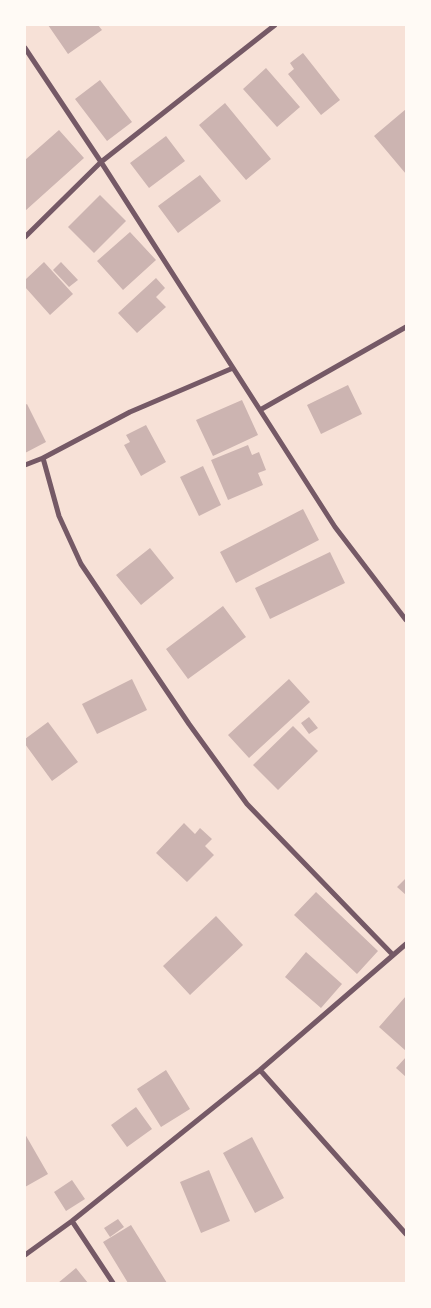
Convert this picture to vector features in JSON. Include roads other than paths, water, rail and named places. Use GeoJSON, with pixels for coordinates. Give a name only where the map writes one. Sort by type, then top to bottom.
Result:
{"type":"FeatureCollection","features":[{"type":"Feature","properties":{"kind":"street"},"geometry":{"type":"LineString","coordinates":[[25,237],[101,162],[275,25]]}},
{"type":"Feature","properties":{"kind":"street"},"geometry":{"type":"LineString","coordinates":[[25,48],[101,162],[335,527],[406,620]]}},
{"type":"Feature","properties":{"kind":"street"},"geometry":{"type":"LineString","coordinates":[[260,410],[406,327]]}},
{"type":"Feature","properties":{"kind":"street"},"geometry":{"type":"LineString","coordinates":[[25,465],[43,458],[130,412],[233,368]]}},
{"type":"Feature","properties":{"kind":"street"},"geometry":{"type":"LineString","coordinates":[[43,458],[59,516],[81,564],[189,724],[248,804],[393,955]]}},
{"type":"Feature","properties":{"kind":"street"},"geometry":{"type":"LineString","coordinates":[[25,1255],[72,1221],[260,1070],[406,944]]}},
{"type":"Feature","properties":{"kind":"street"},"geometry":{"type":"LineString","coordinates":[[260,1070],[406,1234]]}},
{"type":"Feature","properties":{"kind":"street"},"geometry":{"type":"LineString","coordinates":[[72,1221],[113,1283]]}}]}
